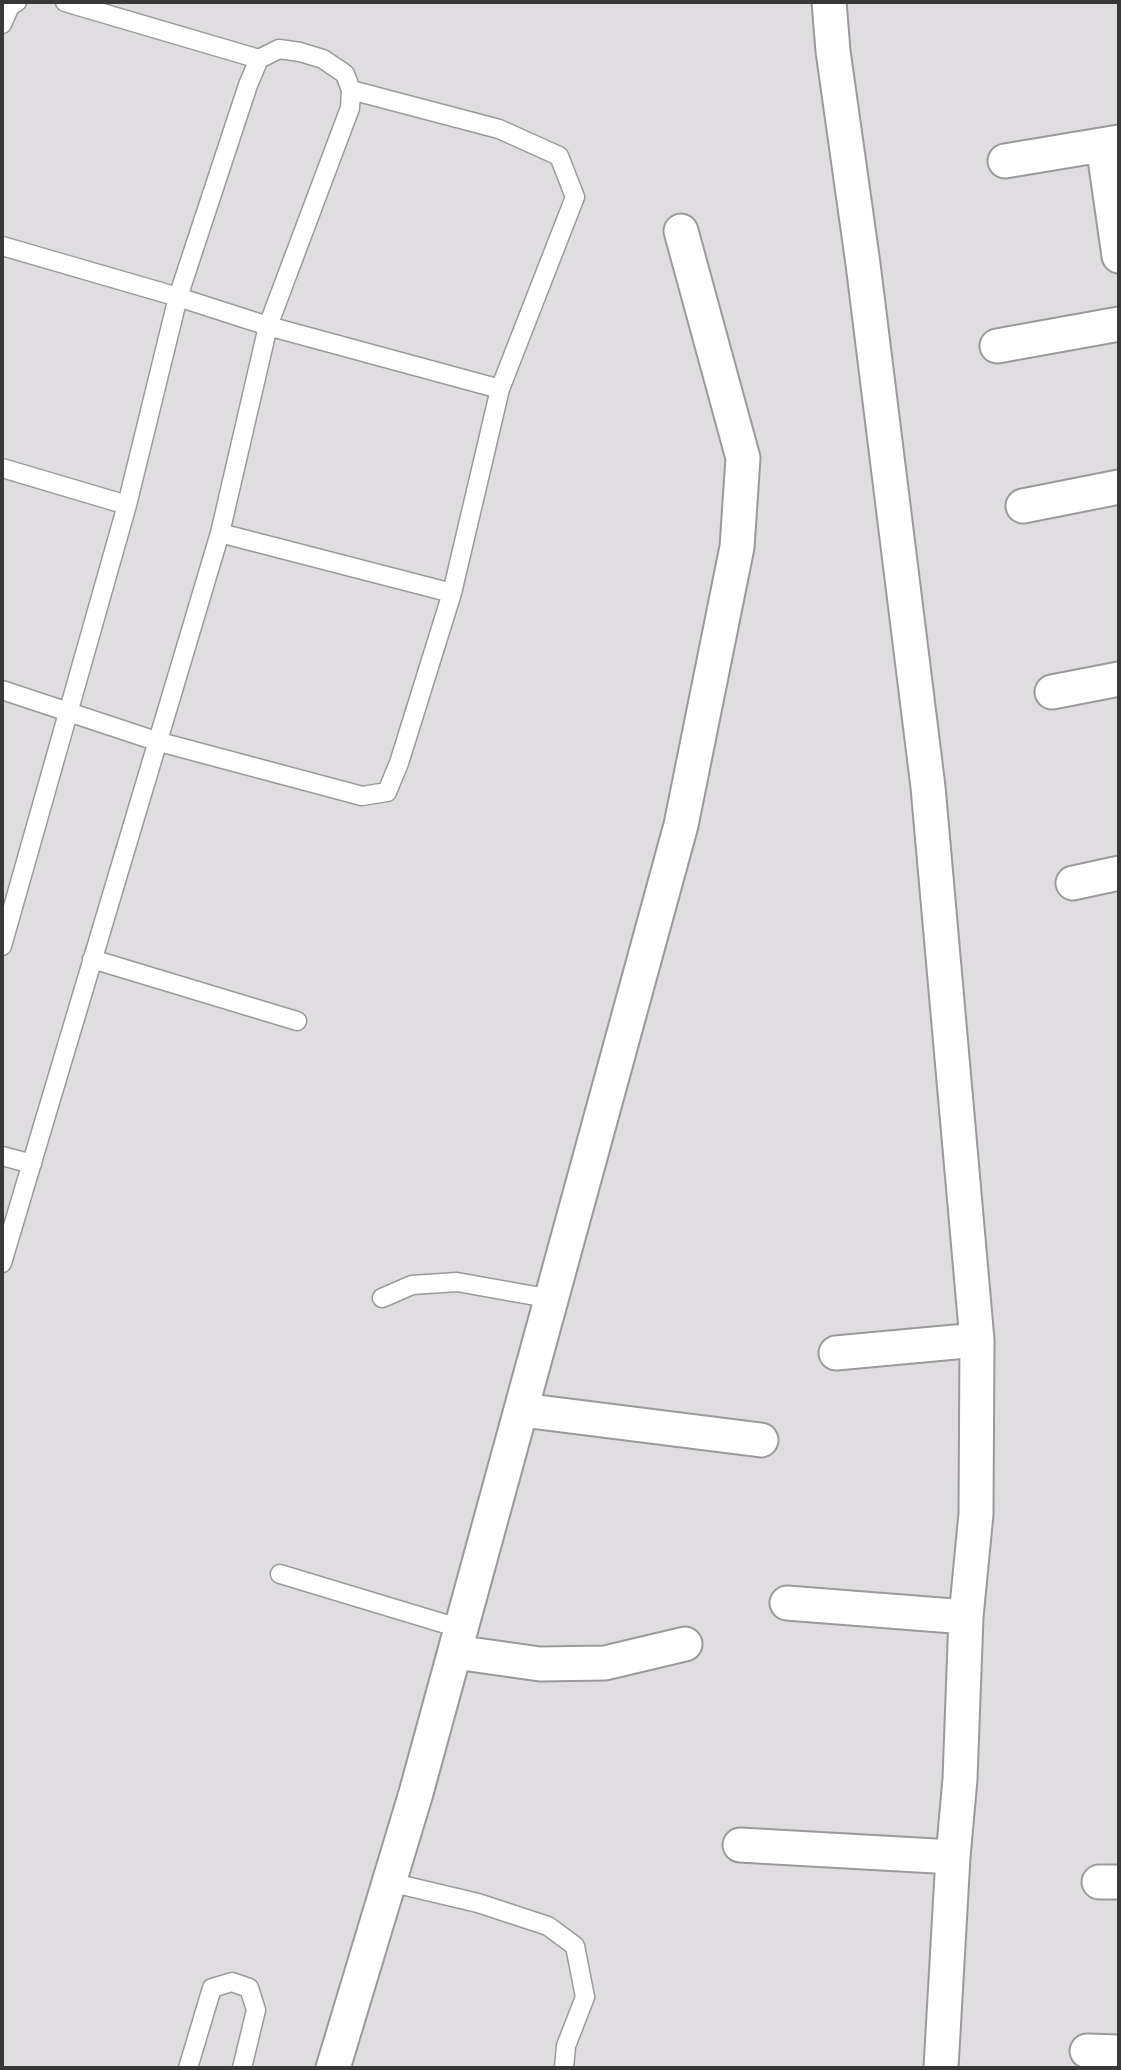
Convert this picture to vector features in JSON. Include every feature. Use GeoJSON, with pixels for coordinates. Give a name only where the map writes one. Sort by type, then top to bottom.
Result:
{"type":"FeatureCollection","features":[{"type":"Feature","properties":{"kind":"street"},"geometry":{"type":"LineString","coordinates":[[829,2],[832,51],[864,278],[928,787],[977,1340],[976,1514],[967,1618],[960,1779],[940,2068]]}},
{"type":"Feature","properties":{"kind":"street"},"geometry":{"type":"LineString","coordinates":[[1005,161],[1111,144],[1119,256]]}},
{"type":"Feature","properties":{"kind":"street"},"geometry":{"type":"LineString","coordinates":[[333,2068],[458,1641],[681,825],[737,547],[743,458],[681,231]]}},
{"type":"Feature","properties":{"kind":"street"},"geometry":{"type":"LineString","coordinates":[[997,346],[1119,324]]}},
{"type":"Feature","properties":{"kind":"street"},"geometry":{"type":"LineString","coordinates":[[1023,506],[1119,487]]}},
{"type":"Feature","properties":{"kind":"street"},"geometry":{"type":"LineString","coordinates":[[1052,692],[1119,679]]}},
{"type":"Feature","properties":{"kind":"street"},"geometry":{"type":"LineString","coordinates":[[1073,883],[1119,873]]}},
{"type":"Feature","properties":{"kind":"street"},"geometry":{"type":"LineString","coordinates":[[836,1353],[977,1340]]}},
{"type":"Feature","properties":{"kind":"street"},"geometry":{"type":"LineString","coordinates":[[522,1410],[761,1440]]}},
{"type":"Feature","properties":{"kind":"street"},"geometry":{"type":"LineString","coordinates":[[787,1603],[967,1618]]}},
{"type":"Feature","properties":{"kind":"street"},"geometry":{"type":"LineString","coordinates":[[458,1641],[540,1664],[605,1663],[685,1644]]}},
{"type":"Feature","properties":{"kind":"street"},"geometry":{"type":"LineString","coordinates":[[740,1845],[953,1857]]}},
{"type":"Feature","properties":{"kind":"lane"},"geometry":{"type":"LineString","coordinates":[[2,24],[10,6],[17,2]]}},
{"type":"Feature","properties":{"kind":"lane"},"geometry":{"type":"LineString","coordinates":[[65,2],[259,59]]}},
{"type":"Feature","properties":{"kind":"lane"},"geometry":{"type":"LineString","coordinates":[[2,946],[127,505],[178,297],[248,85],[259,59],[279,49],[323,59],[345,74],[351,90],[350,108],[268,326],[220,533],[2,1263]]}},
{"type":"Feature","properties":{"kind":"lane"},"geometry":{"type":"LineString","coordinates":[[2,690],[156,741],[362,796],[387,792],[399,763],[452,593],[500,389],[575,197],[559,156],[499,129],[351,90]]}},
{"type":"Feature","properties":{"kind":"lane"},"geometry":{"type":"LineString","coordinates":[[2,246],[268,326],[500,389]]}},
{"type":"Feature","properties":{"kind":"lane"},"geometry":{"type":"LineString","coordinates":[[2,468],[127,505]]}},
{"type":"Feature","properties":{"kind":"lane"},"geometry":{"type":"LineString","coordinates":[[220,533],[452,593]]}},
{"type":"Feature","properties":{"kind":"lane"},"geometry":{"type":"LineString","coordinates":[[92,959],[297,1021]]}},
{"type":"Feature","properties":{"kind":"lane"},"geometry":{"type":"LineString","coordinates":[[2,1156],[32,1164]]}},
{"type":"Feature","properties":{"kind":"lane"},"geometry":{"type":"LineString","coordinates":[[382,1298],[412,1285],[457,1282],[552,1299]]}},
{"type":"Feature","properties":{"kind":"lane"},"geometry":{"type":"LineString","coordinates":[[280,1574],[458,1641]]}},
{"type":"Feature","properties":{"kind":"lane"},"geometry":{"type":"LineString","coordinates":[[389,1882],[478,1903],[548,1926],[575,1946],[585,1997],[566,2046],[564,2068]]}},
{"type":"Feature","properties":{"kind":"lane"},"geometry":{"type":"LineString","coordinates":[[188,2068],[212,1988],[232,1982],[249,1987],[256,2010],[242,2068]]}}]}
